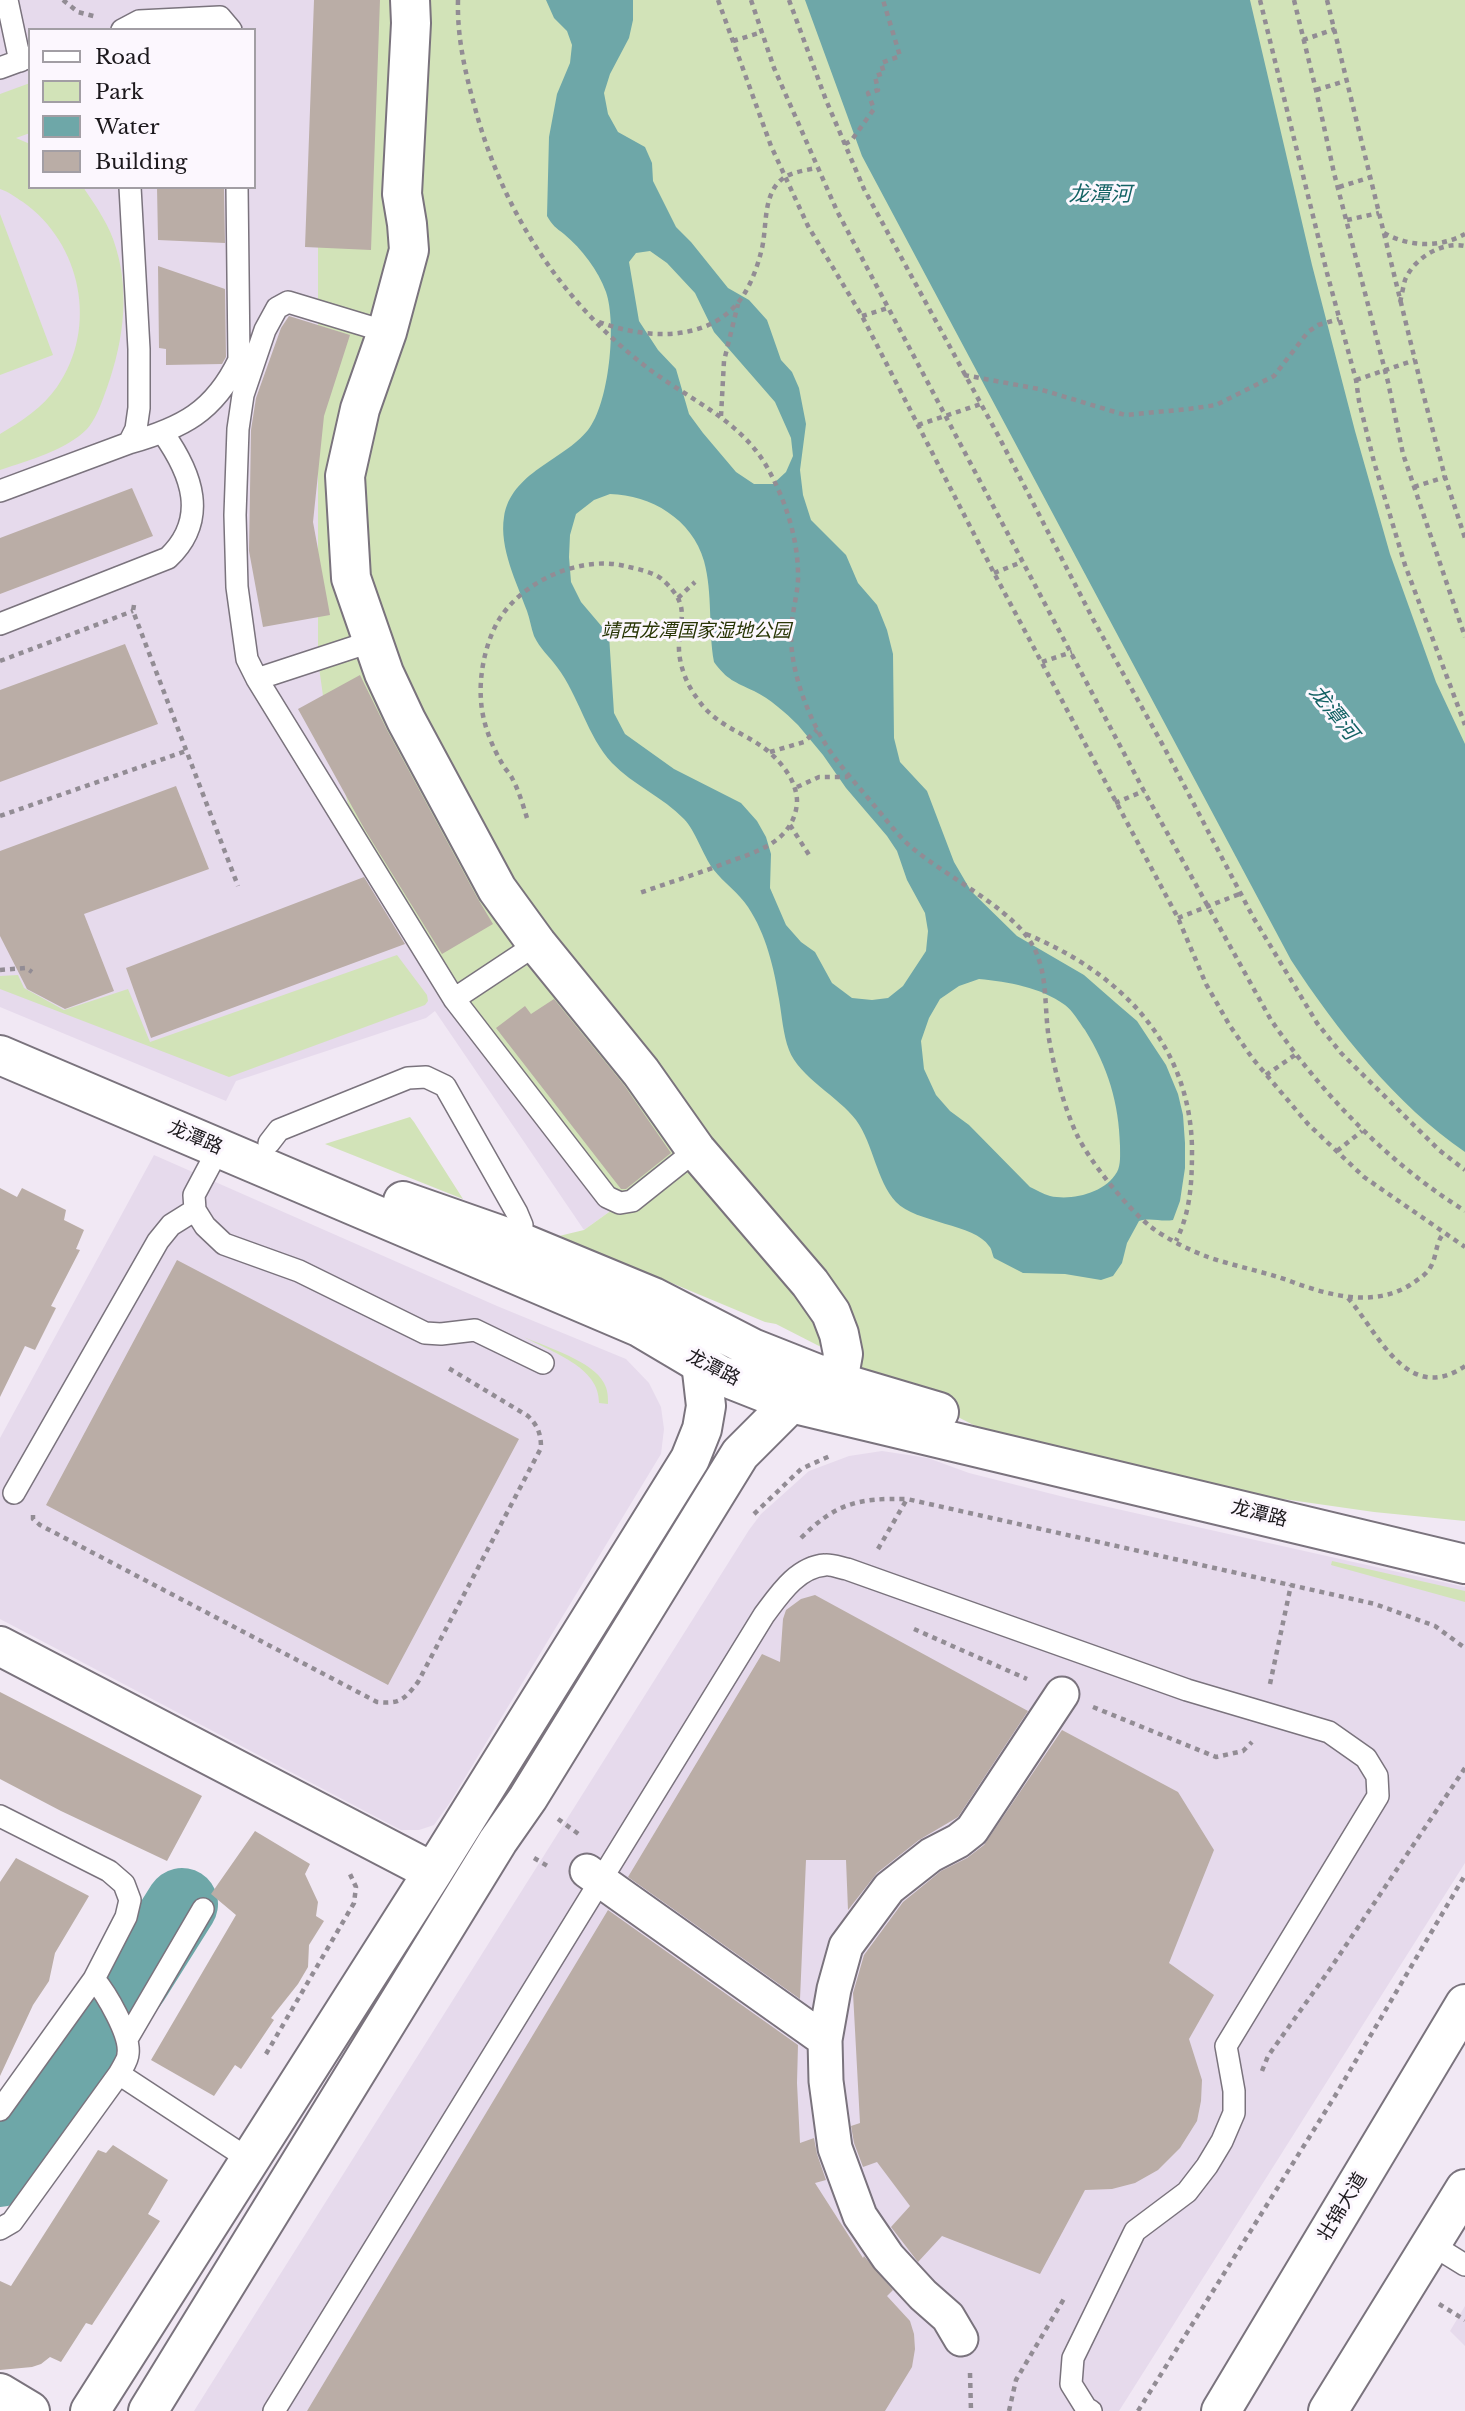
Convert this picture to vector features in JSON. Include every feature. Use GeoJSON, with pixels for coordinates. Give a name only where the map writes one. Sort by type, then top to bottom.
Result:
{"type":"FeatureCollection","features":[{"type":"Feature","properties":{"kind":"street"},"geometry":{"type":"LineString","coordinates":[[148,2411],[498,1840],[528,1798],[740,1454],[791,1404],[838,1382],[843,1354],[831,1313],[810,1283],[696,1150],[641,1072],[537,944],[498,889],[406,720],[351,579],[345,476],[360,409],[387,332],[409,250],[402,194],[410,0]]}},
{"type":"Feature","properties":{"kind":"street","name":"龙潭路"},"geometry":{"type":"LineString","coordinates":[[0,1031],[388,1195],[520,1242],[653,1297],[752,1348],[838,1382],[1079,1452],[1465,1538]]}},
{"type":"Feature","properties":{"kind":"street","name":"龙潭路"},"geometry":{"type":"LineString","coordinates":[[0,1055],[639,1327],[720,1375],[791,1404],[1465,1564]]}},
{"type":"Feature","properties":{"kind":"street"},"geometry":{"type":"LineString","coordinates":[[90,2411],[426,1883],[690,1459],[702,1429],[706,1406],[696,1320]]}},
{"type":"Feature","properties":{"kind":"street"},"geometry":{"type":"LineString","coordinates":[[0,1646],[426,1883]]}},
{"type":"Feature","properties":{"kind":"street"},"geometry":{"type":"LineString","coordinates":[[0,1665],[345,1850],[426,1883]]}},
{"type":"Feature","properties":{"kind":"street"},"geometry":{"type":"LineString","coordinates":[[961,2339],[948,2317],[888,2258],[860,2216],[835,2148],[826,2081],[825,2040],[834,1989],[846,1946],[889,1888],[931,1855],[972,1830],[1062,1694]]}},
{"type":"Feature","properties":{"kind":"street"},"geometry":{"type":"LineString","coordinates":[[594,1876],[825,2040]]}},
{"type":"Feature","properties":{"kind":"street","name":"壮锦大道"},"geometry":{"type":"LineString","coordinates":[[1221,2411],[1465,2004]]}},
{"type":"Feature","properties":{"kind":"street"},"geometry":{"type":"LineString","coordinates":[[1328,2411],[1465,2189]]}},
{"type":"Feature","properties":{"kind":"street"},"geometry":{"type":"LineString","coordinates":[[0,2393],[30,2411]]}},
{"type":"Feature","properties":{"kind":"lane"},"geometry":{"type":"LineString","coordinates":[[7,0],[16,62]]}},
{"type":"Feature","properties":{"kind":"lane"},"geometry":{"type":"LineString","coordinates":[[126,28],[139,21],[220,18],[229,28]]}},
{"type":"Feature","properties":{"kind":"lane"},"geometry":{"type":"LineString","coordinates":[[129,443],[136,429],[139,408],[139,349],[130,189]]}},
{"type":"Feature","properties":{"kind":"lane"},"geometry":{"type":"LineString","coordinates":[[0,491],[163,433],[188,421],[229,382],[239,360],[237,189]]}},
{"type":"Feature","properties":{"kind":"lane"},"geometry":{"type":"LineString","coordinates":[[387,332],[288,302],[277,308],[265,330],[243,395],[236,471],[237,587],[247,659],[454,999],[607,1198],[620,1203],[632,1201],[696,1150]]}},
{"type":"Feature","properties":{"kind":"lane"},"geometry":{"type":"LineString","coordinates":[[0,624],[168,558],[182,544],[191,526],[193,500],[187,476],[163,433]]}},
{"type":"Feature","properties":{"kind":"lane"},"geometry":{"type":"LineString","coordinates":[[257,679],[373,641]]}},
{"type":"Feature","properties":{"kind":"lane"},"geometry":{"type":"LineString","coordinates":[[454,999],[537,944]]}},
{"type":"Feature","properties":{"kind":"lane"},"geometry":{"type":"LineString","coordinates":[[269,1143],[279,1130],[408,1078],[426,1077],[444,1086],[517,1213],[522,1225],[520,1242]]}},
{"type":"Feature","properties":{"kind":"lane"},"geometry":{"type":"LineString","coordinates":[[219,1148],[194,1195],[195,1210],[205,1226],[224,1244],[299,1271],[425,1333],[475,1330],[542,1363]]}},
{"type":"Feature","properties":{"kind":"lane"},"geometry":{"type":"LineString","coordinates":[[14,1493],[158,1241],[171,1225],[195,1210]]}},
{"type":"Feature","properties":{"kind":"lane"},"geometry":{"type":"LineString","coordinates":[[274,2411],[594,1876],[764,1615],[784,1588],[800,1573],[824,1565],[847,1569],[1187,1690],[1329,1732],[1366,1758],[1377,1776],[1378,1796],[1226,2046],[1232,2077],[1234,2113],[1222,2141],[1187,2192],[1135,2231],[1073,2358],[1071,2384],[1086,2408],[1091,2411]]}},
{"type":"Feature","properties":{"kind":"lane"},"geometry":{"type":"LineString","coordinates":[[0,1816],[109,1871],[124,1884],[130,1900],[99,1985],[0,2110]]}},
{"type":"Feature","properties":{"kind":"lane"},"geometry":{"type":"LineString","coordinates":[[127,2039],[203,1909]]}},
{"type":"Feature","properties":{"kind":"lane"},"geometry":{"type":"LineString","coordinates":[[0,2229],[12,2222],[119,2074],[128,2054],[127,2039],[99,1985]]}},
{"type":"Feature","properties":{"kind":"lane"},"geometry":{"type":"LineString","coordinates":[[119,2074],[250,2160]]}},
{"type":"Feature","properties":{"kind":"lane"},"geometry":{"type":"LineString","coordinates":[[1431,2244],[1465,2265]]}},
{"type":"Feature","properties":{"kind":"path"},"geometry":{"type":"LineString","coordinates":[[458,0],[464,72],[495,172],[529,238],[573,300],[631,355],[721,417],[760,454],[781,493],[789,516],[798,580],[791,632],[794,665],[817,730],[849,777],[913,849],[997,909],[1025,934],[1070,957],[1107,981],[1141,1011],[1157,1031],[1182,1082],[1192,1128],[1191,1195],[1186,1218],[1176,1241]]}},
{"type":"Feature","properties":{"kind":"path"},"geometry":{"type":"LineString","coordinates":[[718,0],[771,146],[808,226],[862,316],[994,573],[1178,918],[1206,984],[1230,1026],[1266,1075],[1308,1124],[1364,1177],[1465,1247]]}},
{"type":"Feature","properties":{"kind":"path"},"geometry":{"type":"LineString","coordinates":[[751,0],[774,68],[816,168],[924,378],[946,414],[1144,791],[1271,1020],[1295,1055],[1362,1131],[1465,1211]]}},
{"type":"Feature","properties":{"kind":"path"},"geometry":{"type":"LineString","coordinates":[[789,0],[864,189],[1242,893],[1252,917],[1317,1023],[1341,1053],[1439,1150],[1465,1170]]}},
{"type":"Feature","properties":{"kind":"path"},"geometry":{"type":"LineString","coordinates":[[845,144],[851,141],[874,109],[868,93],[878,90],[874,76],[884,73],[881,63],[900,56],[883,0]]}},
{"type":"Feature","properties":{"kind":"path"},"geometry":{"type":"LineString","coordinates":[[1260,0],[1356,380],[1374,462],[1405,565],[1465,725]]}},
{"type":"Feature","properties":{"kind":"path"},"geometry":{"type":"LineString","coordinates":[[1294,0],[1404,454],[1465,637]]}},
{"type":"Feature","properties":{"kind":"path"},"geometry":{"type":"LineString","coordinates":[[1327,0],[1400,303],[1445,477],[1465,538]]}},
{"type":"Feature","properties":{"kind":"path"},"geometry":{"type":"LineString","coordinates":[[1303,40],[1335,29]]}},
{"type":"Feature","properties":{"kind":"path"},"geometry":{"type":"LineString","coordinates":[[733,41],[762,32]]}},
{"type":"Feature","properties":{"kind":"path"},"geometry":{"type":"LineString","coordinates":[[1316,90],[1348,80]]}},
{"type":"Feature","properties":{"kind":"path"},"geometry":{"type":"LineString","coordinates":[[721,417],[724,361],[738,303],[761,252],[765,214],[772,194],[785,177],[816,168]]}},
{"type":"Feature","properties":{"kind":"path"},"geometry":{"type":"LineString","coordinates":[[1339,187],[1371,177]]}},
{"type":"Feature","properties":{"kind":"path"},"geometry":{"type":"LineString","coordinates":[[1347,220],[1379,213]]}},
{"type":"Feature","properties":{"kind":"path"},"geometry":{"type":"LineString","coordinates":[[1383,233],[1412,245],[1443,241],[1465,234]]}},
{"type":"Feature","properties":{"kind":"path"},"geometry":{"type":"LineString","coordinates":[[1400,303],[1406,279],[1417,262],[1431,252],[1445,247],[1465,246]]}},
{"type":"Feature","properties":{"kind":"path"},"geometry":{"type":"LineString","coordinates":[[595,320],[622,330],[663,335],[704,326],[728,313],[738,303]]}},
{"type":"Feature","properties":{"kind":"path"},"geometry":{"type":"LineString","coordinates":[[862,316],[888,308]]}},
{"type":"Feature","properties":{"kind":"path"},"geometry":{"type":"LineString","coordinates":[[964,375],[1039,389],[1125,415],[1177,411],[1216,405],[1274,376],[1308,332],[1339,318]]}},
{"type":"Feature","properties":{"kind":"path"},"geometry":{"type":"LineString","coordinates":[[1356,380],[1415,360]]}},
{"type":"Feature","properties":{"kind":"path"},"geometry":{"type":"LineString","coordinates":[[918,425],[981,404]]}},
{"type":"Feature","properties":{"kind":"path"},"geometry":{"type":"LineString","coordinates":[[1414,488],[1445,477]]}},
{"type":"Feature","properties":{"kind":"path"},"geometry":{"type":"LineString","coordinates":[[994,573],[1022,562]]}},
{"type":"Feature","properties":{"kind":"path"},"geometry":{"type":"LineString","coordinates":[[527,818],[512,777],[492,743],[481,702],[484,663],[497,623],[533,585],[582,565],[617,564],[662,579],[678,597],[684,619],[679,645],[683,670],[691,691],[705,710],[725,727],[769,752],[784,768],[797,787],[797,808],[790,825],[779,838],[748,855],[637,894]]}},
{"type":"Feature","properties":{"kind":"path"},"geometry":{"type":"LineString","coordinates":[[678,597],[695,582]]}},
{"type":"Feature","properties":{"kind":"path"},"geometry":{"type":"LineString","coordinates":[[135,599],[133,611],[238,886]]}},
{"type":"Feature","properties":{"kind":"path"},"geometry":{"type":"LineString","coordinates":[[0,661],[133,611]]}},
{"type":"Feature","properties":{"kind":"path"},"geometry":{"type":"LineString","coordinates":[[1042,662],[1072,652]]}},
{"type":"Feature","properties":{"kind":"path"},"geometry":{"type":"LineString","coordinates":[[769,752],[804,742],[817,730]]}},
{"type":"Feature","properties":{"kind":"path"},"geometry":{"type":"LineString","coordinates":[[0,816],[186,751]]}},
{"type":"Feature","properties":{"kind":"path"},"geometry":{"type":"LineString","coordinates":[[797,787],[819,777],[849,777]]}},
{"type":"Feature","properties":{"kind":"path"},"geometry":{"type":"LineString","coordinates":[[1115,803],[1144,791]]}},
{"type":"Feature","properties":{"kind":"path"},"geometry":{"type":"LineString","coordinates":[[790,825],[811,858]]}},
{"type":"Feature","properties":{"kind":"path"},"geometry":{"type":"LineString","coordinates":[[1178,918],[1242,893]]}},
{"type":"Feature","properties":{"kind":"path"},"geometry":{"type":"LineString","coordinates":[[1025,934],[1041,966],[1053,1059],[1078,1138],[1105,1176],[1136,1213],[1154,1229],[1205,1256],[1261,1274],[1281,1277],[1319,1291],[1348,1297],[1379,1297],[1400,1290],[1419,1279],[1429,1271],[1437,1241],[1443,1234]]}},
{"type":"Feature","properties":{"kind":"path"},"geometry":{"type":"LineString","coordinates":[[0,970],[26,968],[32,972]]}},
{"type":"Feature","properties":{"kind":"path"},"geometry":{"type":"LineString","coordinates":[[1266,1075],[1295,1055]]}},
{"type":"Feature","properties":{"kind":"path"},"geometry":{"type":"LineString","coordinates":[[1337,1151],[1362,1131]]}},
{"type":"Feature","properties":{"kind":"path"},"geometry":{"type":"LineString","coordinates":[[1348,1297],[1392,1357],[1406,1371],[1422,1376],[1438,1376],[1465,1366]]}},
{"type":"Feature","properties":{"kind":"path"},"geometry":{"type":"LineString","coordinates":[[32,1511],[33,1519],[40,1525],[377,1702],[391,1703],[406,1698],[418,1682],[541,1448],[537,1424],[528,1416],[444,1366]]}},
{"type":"Feature","properties":{"kind":"path"},"geometry":{"type":"LineString","coordinates":[[749,1521],[756,1509],[801,1469],[837,1453]]}},
{"type":"Feature","properties":{"kind":"path"},"geometry":{"type":"LineString","coordinates":[[797,1542],[825,1516],[845,1506],[883,1498],[908,1499],[1375,1604],[1435,1626],[1465,1648]]}},
{"type":"Feature","properties":{"kind":"path"},"geometry":{"type":"LineString","coordinates":[[552,1829],[558,1819]]}},
{"type":"Feature","properties":{"kind":"path"},"geometry":{"type":"LineString","coordinates":[[534,1858],[540,1849]]}},
{"type":"Feature","properties":{"kind":"path"},"geometry":{"type":"LineString","coordinates":[[261,2064],[354,1903],[356,1888],[344,1864]]}},
{"type":"Feature","properties":{"kind":"path"},"geometry":{"type":"LineString","coordinates":[[1138,2411],[1335,2096],[1465,1875]]}},
{"type":"Feature","properties":{"kind":"path"},"geometry":{"type":"LineString","coordinates":[[1439,2304],[1465,2319]]}},
{"type":"Feature","properties":{"kind":"shaded area"},"geometry":{"type":"Polygon","coordinates":[[[0,0],[395,0],[616,1207],[584,1230],[435,1011],[426,1018],[236,1081],[226,1101],[0,1007],[0,0]]]}},
{"type":"Feature","properties":{"kind":"shaded area"},"geometry":{"type":"Polygon","coordinates":[[[154,1155],[497,1306],[626,1359],[649,1383],[661,1407],[664,1429],[661,1454],[434,1825],[419,1830],[401,1830],[0,1619],[0,1438],[154,1155]]]}},
{"type":"Feature","properties":{"kind":"shaded area"},"geometry":{"type":"Polygon","coordinates":[[[882,1451],[928,1458],[969,1473],[1068,1498],[1465,1587],[1465,1863],[1119,2411],[194,2411],[749,1530],[761,1514],[809,1471],[849,1456],[882,1451]]]}},
{"type":"Feature","properties":{"kind":"shaded area"},"geometry":{"type":"Polygon","coordinates":[[[1465,2306],[1465,2346],[1450,2331],[1465,2306]]]}},
{"type":"Feature","properties":{"kind":"green space","name":"靖西龙潭国家湿地公园"},"geometry":{"type":"Polygon","coordinates":[[[353,0],[1465,0],[1465,1521],[1374,1512],[1213,1489],[997,1437],[776,1324],[765,1322],[559,1236],[584,1230],[616,1207],[529,1104],[355,834],[324,703],[318,660],[318,204],[353,0]]]}},
{"type":"Feature","properties":{"kind":"green space"},"geometry":{"type":"Polygon","coordinates":[[[28,84],[28,134],[16,138],[28,143],[28,189],[84,189],[106,224],[116,248],[121,266],[124,304],[116,360],[97,413],[87,429],[57,449],[0,470],[0,434],[31,414],[57,387],[70,364],[78,339],[80,313],[78,287],[59,240],[43,219],[23,202],[0,189],[0,94],[28,84]]]}},
{"type":"Feature","properties":{"kind":"green space"},"geometry":{"type":"Polygon","coordinates":[[[0,214],[53,355],[0,375],[0,214]]]}},
{"type":"Feature","properties":{"kind":"green space"},"geometry":{"type":"Polygon","coordinates":[[[397,955],[427,995],[428,1001],[425,1005],[229,1077],[0,989],[0,976],[18,975],[24,988],[64,1010],[128,989],[150,1042],[397,955]]]}},
{"type":"Feature","properties":{"kind":"green space"},"geometry":{"type":"Polygon","coordinates":[[[410,1117],[414,1122],[463,1199],[325,1144],[410,1117]]]}},
{"type":"Feature","properties":{"kind":"green space"},"geometry":{"type":"Polygon","coordinates":[[[524,1337],[590,1368],[605,1386],[608,1404],[599,1403],[597,1390],[583,1370],[524,1337]]]}},
{"type":"Feature","properties":{"kind":"green space"},"geometry":{"type":"Polygon","coordinates":[[[1332,1561],[1465,1591],[1465,1602],[1331,1565],[1332,1561]]]}},
{"type":"Feature","properties":{"kind":"water"},"geometry":{"type":"Polygon","coordinates":[[[546,0],[633,0],[629,38],[610,74],[604,93],[608,114],[618,132],[645,147],[652,163],[653,181],[676,227],[728,288],[749,300],[767,320],[781,360],[792,372],[799,388],[806,424],[800,470],[803,495],[811,520],[846,555],[858,583],[877,605],[893,654],[894,738],[900,762],[927,791],[954,862],[971,891],[1017,936],[1084,975],[1137,1021],[1166,1065],[1183,1115],[1185,1168],[1180,1201],[1173,1220],[1139,1221],[1127,1243],[1122,1263],[1113,1276],[1101,1280],[1065,1274],[1023,1273],[994,1258],[991,1249],[982,1239],[959,1228],[917,1215],[896,1202],[884,1183],[856,1120],[794,1060],[784,1031],[775,975],[768,951],[760,928],[748,907],[713,869],[684,819],[620,771],[603,752],[565,678],[534,636],[506,553],[504,517],[509,502],[527,478],[578,441],[588,430],[601,402],[611,343],[609,306],[603,284],[583,253],[547,216],[549,137],[557,94],[570,63],[572,45],[567,31],[554,18],[546,0]],[[650,251],[636,253],[629,262],[639,321],[658,350],[676,369],[689,414],[703,433],[736,472],[754,484],[773,484],[786,472],[793,456],[791,438],[775,402],[714,332],[695,293],[667,263],[650,251]],[[610,494],[594,500],[576,514],[570,535],[571,582],[581,602],[609,635],[614,713],[625,734],[674,769],[741,803],[757,821],[766,837],[771,854],[770,888],[786,925],[801,942],[815,952],[832,983],[852,998],[888,998],[903,986],[926,951],[928,931],[925,913],[907,880],[897,851],[798,725],[766,698],[727,677],[714,662],[707,573],[698,546],[690,533],[668,512],[640,499],[610,494]],[[979,979],[959,986],[940,999],[929,1018],[921,1041],[924,1069],[936,1095],[1030,1187],[1050,1196],[1068,1197],[1087,1194],[1105,1185],[1117,1172],[1120,1159],[1115,1100],[1100,1058],[1076,1017],[1068,1007],[1055,999],[1024,986],[979,979]]]}},
{"type":"Feature","properties":{"kind":"water","name":"龙潭河"},"geometry":{"type":"Polygon","coordinates":[[[805,0],[1250,0],[1312,265],[1390,554],[1436,682],[1465,744],[1465,1152],[1391,1089],[1327,1012],[1291,960],[862,156],[805,0]]]}},
{"type":"Feature","properties":{"kind":"building"},"geometry":{"type":"Polygon","coordinates":[[[314,0],[380,0],[371,250],[305,247],[314,0]]]}},
{"type":"Feature","properties":{"kind":"building"},"geometry":{"type":"Polygon","coordinates":[[[157,189],[224,189],[225,243],[158,240],[157,189]]]}},
{"type":"Feature","properties":{"kind":"building"},"geometry":{"type":"Polygon","coordinates":[[[158,266],[225,289],[226,357],[222,364],[166,365],[166,349],[159,348],[158,266]]]}},
{"type":"Feature","properties":{"kind":"building"},"geometry":{"type":"Polygon","coordinates":[[[289,316],[350,335],[324,416],[313,522],[330,615],[263,627],[249,551],[251,430],[256,398],[281,328],[289,316]]]}},
{"type":"Feature","properties":{"kind":"building"},"geometry":{"type":"Polygon","coordinates":[[[132,488],[153,536],[0,594],[0,538],[132,488]]]}},
{"type":"Feature","properties":{"kind":"building"},"geometry":{"type":"Polygon","coordinates":[[[125,644],[158,724],[0,782],[0,690],[125,644]]]}},
{"type":"Feature","properties":{"kind":"building"},"geometry":{"type":"Polygon","coordinates":[[[360,675],[493,924],[442,954],[365,830],[298,709],[360,675]]]}},
{"type":"Feature","properties":{"kind":"building"},"geometry":{"type":"Polygon","coordinates":[[[176,786],[209,869],[84,914],[114,991],[65,1009],[27,989],[0,936],[0,851],[176,786]]]}},
{"type":"Feature","properties":{"kind":"building"},"geometry":{"type":"Polygon","coordinates":[[[364,877],[405,944],[151,1038],[126,968],[364,877]]]}},
{"type":"Feature","properties":{"kind":"building"},"geometry":{"type":"Polygon","coordinates":[[[554,999],[624,1085],[671,1153],[626,1189],[621,1189],[496,1028],[525,1006],[531,1014],[554,999]]]}},
{"type":"Feature","properties":{"kind":"building"},"geometry":{"type":"Polygon","coordinates":[[[0,1188],[17,1197],[22,1188],[66,1210],[64,1220],[84,1230],[76,1249],[80,1250],[51,1306],[56,1308],[35,1350],[25,1346],[0,1397],[0,1188]]]}},
{"type":"Feature","properties":{"kind":"building"},"geometry":{"type":"Polygon","coordinates":[[[177,1260],[519,1439],[388,1685],[46,1505],[177,1260]]]}},
{"type":"Feature","properties":{"kind":"building"},"geometry":{"type":"Polygon","coordinates":[[[815,1595],[1028,1711],[958,1817],[919,1840],[877,1873],[848,1910],[846,1860],[806,1860],[800,1999],[628,1877],[762,1654],[780,1662],[786,1610],[801,1599],[815,1595]]]}},
{"type":"Feature","properties":{"kind":"building"},"geometry":{"type":"Polygon","coordinates":[[[0,1692],[202,1796],[167,1861],[0,1779],[0,1692]]]}},
{"type":"Feature","properties":{"kind":"building"},"geometry":{"type":"Polygon","coordinates":[[[1062,1730],[1178,1792],[1214,1850],[1169,1963],[1214,1995],[1189,2039],[1202,2080],[1197,2121],[1180,2148],[1158,2170],[1135,2183],[1112,2189],[1085,2190],[1040,2274],[942,2236],[918,2262],[891,2227],[910,2206],[877,2162],[863,2167],[854,2143],[851,2126],[860,2123],[853,1993],[864,1955],[903,1902],[941,1871],[967,1858],[984,1845],[1062,1730]]]}},
{"type":"Feature","properties":{"kind":"building"},"geometry":{"type":"Polygon","coordinates":[[[255,1831],[310,1864],[305,1874],[318,1902],[316,1916],[324,1921],[309,1945],[308,1967],[298,1984],[271,2018],[274,2020],[241,2069],[235,2065],[214,2096],[151,2060],[236,1915],[211,1894],[255,1831]]]}},
{"type":"Feature","properties":{"kind":"building"},"geometry":{"type":"Polygon","coordinates":[[[16,1858],[89,1896],[55,1953],[49,1981],[33,2005],[0,2076],[0,1882],[16,1858]]]}},
{"type":"Feature","properties":{"kind":"building"},"geometry":{"type":"Polygon","coordinates":[[[608,1910],[798,2045],[800,2143],[814,2138],[826,2180],[815,2183],[863,2258],[864,2256],[893,2290],[887,2296],[910,2321],[915,2349],[912,2367],[885,2411],[307,2411],[608,1910]]]}},
{"type":"Feature","properties":{"kind":"building"},"geometry":{"type":"Polygon","coordinates":[[[113,2145],[168,2180],[148,2214],[160,2221],[92,2325],[86,2323],[61,2362],[50,2357],[32,2367],[0,2370],[0,2281],[11,2286],[98,2150],[106,2153],[113,2145]]]}},
{"type":"Feature","properties":{"kind":"waterway"},"geometry":{"type":"LineString","coordinates":[[0,2171],[7,2168],[24,2136],[133,1982],[182,1904]]}}]}
